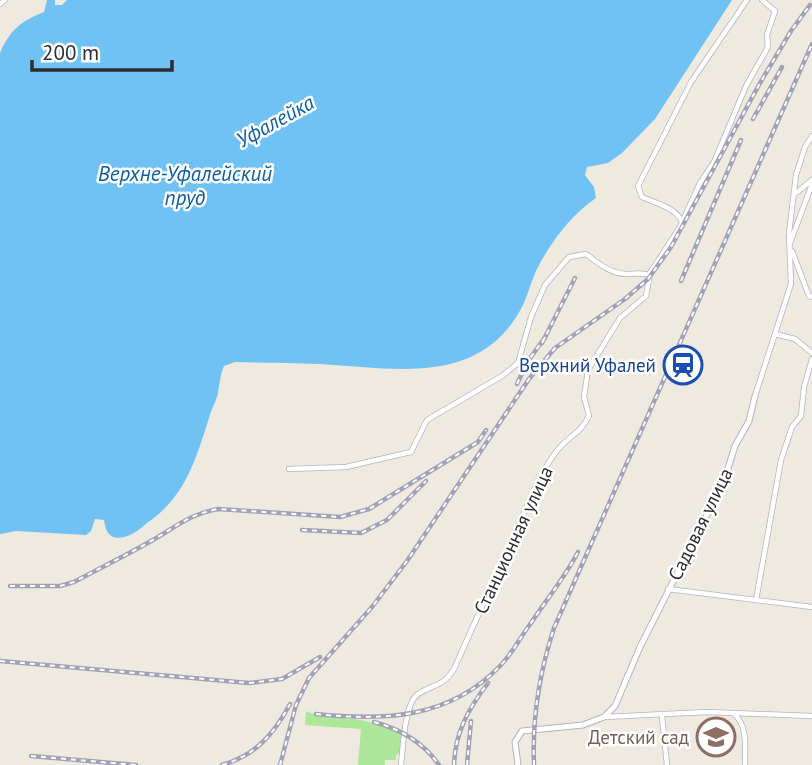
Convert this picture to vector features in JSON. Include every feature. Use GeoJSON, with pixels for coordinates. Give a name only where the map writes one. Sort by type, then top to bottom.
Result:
{"type":"FeatureCollection","features":[{"type":"Feature","properties":{"kind":"street"},"geometry":{"type":"LineString","coordinates":[[0,4],[5,0]]}},
{"type":"Feature","properties":{"kind":"street"},"geometry":{"type":"LineString","coordinates":[[681,220],[672,210],[642,197],[638,186],[691,82],[747,0]]}},
{"type":"Feature","properties":{"kind":"street","name":"Станционная улица"},"geometry":{"type":"LineString","coordinates":[[401,765],[413,699],[443,682],[454,669],[539,479],[555,452],[579,432],[589,416],[584,397],[588,370],[620,318],[646,296],[649,275],[667,250],[700,183],[714,162],[746,86],[768,47],[767,35],[775,11],[762,0]]}},
{"type":"Feature","properties":{"kind":"street","name":"Садовая улица"},"geometry":{"type":"LineString","coordinates":[[604,717],[615,706],[668,589],[724,481],[735,446],[749,421],[792,284],[790,245],[796,175],[805,147],[812,136]]}},
{"type":"Feature","properties":{"kind":"street"},"geometry":{"type":"LineString","coordinates":[[794,194],[812,182]]}},
{"type":"Feature","properties":{"kind":"street"},"geometry":{"type":"LineString","coordinates":[[812,182],[790,245],[809,296],[812,297]]}},
{"type":"Feature","properties":{"kind":"street"},"geometry":{"type":"LineString","coordinates":[[289,469],[346,467],[411,452],[427,420],[502,376],[518,363],[531,317],[545,285],[569,257],[586,254],[607,270],[624,274],[643,272],[649,275]]}},
{"type":"Feature","properties":{"kind":"street"},"geometry":{"type":"LineString","coordinates":[[775,334],[795,339],[812,353]]}},
{"type":"Feature","properties":{"kind":"street"},"geometry":{"type":"LineString","coordinates":[[757,600],[780,460],[792,427],[801,416],[804,387],[812,359]]}},
{"type":"Feature","properties":{"kind":"street"},"geometry":{"type":"LineString","coordinates":[[668,589],[812,607]]}},
{"type":"Feature","properties":{"kind":"street"},"geometry":{"type":"LineString","coordinates":[[518,765],[515,742],[518,735],[528,729],[583,725],[604,717],[707,712],[812,716]]}},
{"type":"Feature","properties":{"kind":"street"},"geometry":{"type":"LineString","coordinates":[[733,714],[741,720],[743,726],[745,765]]}},
{"type":"Feature","properties":{"kind":"street"},"geometry":{"type":"LineString","coordinates":[[662,716],[667,765]]}},
{"type":"Feature","properties":{"kind":"green space"},"geometry":{"type":"Polygon","coordinates":[[[306,711],[324,717],[361,720],[392,730],[403,735],[400,753],[396,755],[396,760],[385,760],[385,765],[358,765],[361,729],[305,725],[306,711]]]}},
{"type":"Feature","properties":{"kind":"water","name":"Верхне-Уфалейский пруд"},"geometry":{"type":"Polygon","coordinates":[[[47,0],[55,0],[55,5],[62,5],[67,0],[732,0],[655,119],[622,153],[608,163],[587,167],[585,175],[594,187],[596,198],[569,221],[547,251],[523,305],[505,332],[484,350],[460,361],[434,367],[406,369],[235,362],[224,366],[199,449],[180,489],[160,512],[142,527],[119,538],[110,534],[104,520],[95,519],[91,531],[86,535],[16,531],[0,534],[0,53],[17,27],[44,12],[47,0]]]}},
{"type":"Feature","properties":{"kind":"railway"},"geometry":{"type":"LineString","coordinates":[[280,765],[296,705],[309,678],[372,607],[407,561],[529,379],[555,348],[625,299],[648,279],[671,247],[760,83],[810,5]]}},
{"type":"Feature","properties":{"kind":"railway"},"geometry":{"type":"LineString","coordinates":[[534,765],[538,696],[554,628],[812,44]]}},
{"type":"Feature","properties":{"kind":"railway"},"geometry":{"type":"LineString","coordinates":[[753,119],[782,67]]}},
{"type":"Feature","properties":{"kind":"railway"},"geometry":{"type":"LineString","coordinates":[[681,281],[741,140]]}},
{"type":"Feature","properties":{"kind":"railway"},"geometry":{"type":"LineString","coordinates":[[542,343],[575,278]]}},
{"type":"Feature","properties":{"kind":"railway"},"geometry":{"type":"LineString","coordinates":[[517,384],[528,361],[546,336]]}},
{"type":"Feature","properties":{"kind":"railway"},"geometry":{"type":"LineString","coordinates":[[10,586],[60,586],[74,582],[187,520],[218,509],[340,517],[369,509],[478,442],[486,430]]}},
{"type":"Feature","properties":{"kind":"railway"},"geometry":{"type":"LineString","coordinates":[[302,530],[361,533],[387,520],[426,481]]}},
{"type":"Feature","properties":{"kind":"railway"},"geometry":{"type":"LineString","coordinates":[[316,714],[391,716],[437,706],[459,697],[480,684],[500,666],[578,552]]}},
{"type":"Feature","properties":{"kind":"railway"},"geometry":{"type":"LineString","coordinates":[[0,661],[249,683],[282,679],[320,657]]}},
{"type":"Feature","properties":{"kind":"railway"},"geometry":{"type":"LineString","coordinates":[[454,765],[457,742],[464,721],[488,683]]}},
{"type":"Feature","properties":{"kind":"railway"},"geometry":{"type":"LineString","coordinates":[[222,765],[245,755],[263,742],[290,704]]}},
{"type":"Feature","properties":{"kind":"railway"},"geometry":{"type":"LineString","coordinates":[[467,765],[471,721]]}},
{"type":"Feature","properties":{"kind":"railway"},"geometry":{"type":"LineString","coordinates":[[374,722],[393,728],[410,738],[426,750],[439,765]]}},
{"type":"Feature","properties":{"kind":"railway"},"geometry":{"type":"LineString","coordinates":[[31,756],[136,765]]}},
{"type":"Feature","properties":{"kind":"place","name":"Верхний Уфалей"},"geometry":{"type":"Point","coordinates":[683,365]}},
{"type":"Feature","properties":{"kind":"place","name":"Детский сад"},"geometry":{"type":"Point","coordinates":[716,737]}},
{"type":"Feature","properties":{"kind":"water label","name":"Уфалейка"},"geometry":{"type":"Point","coordinates":[275,121]}}]}
